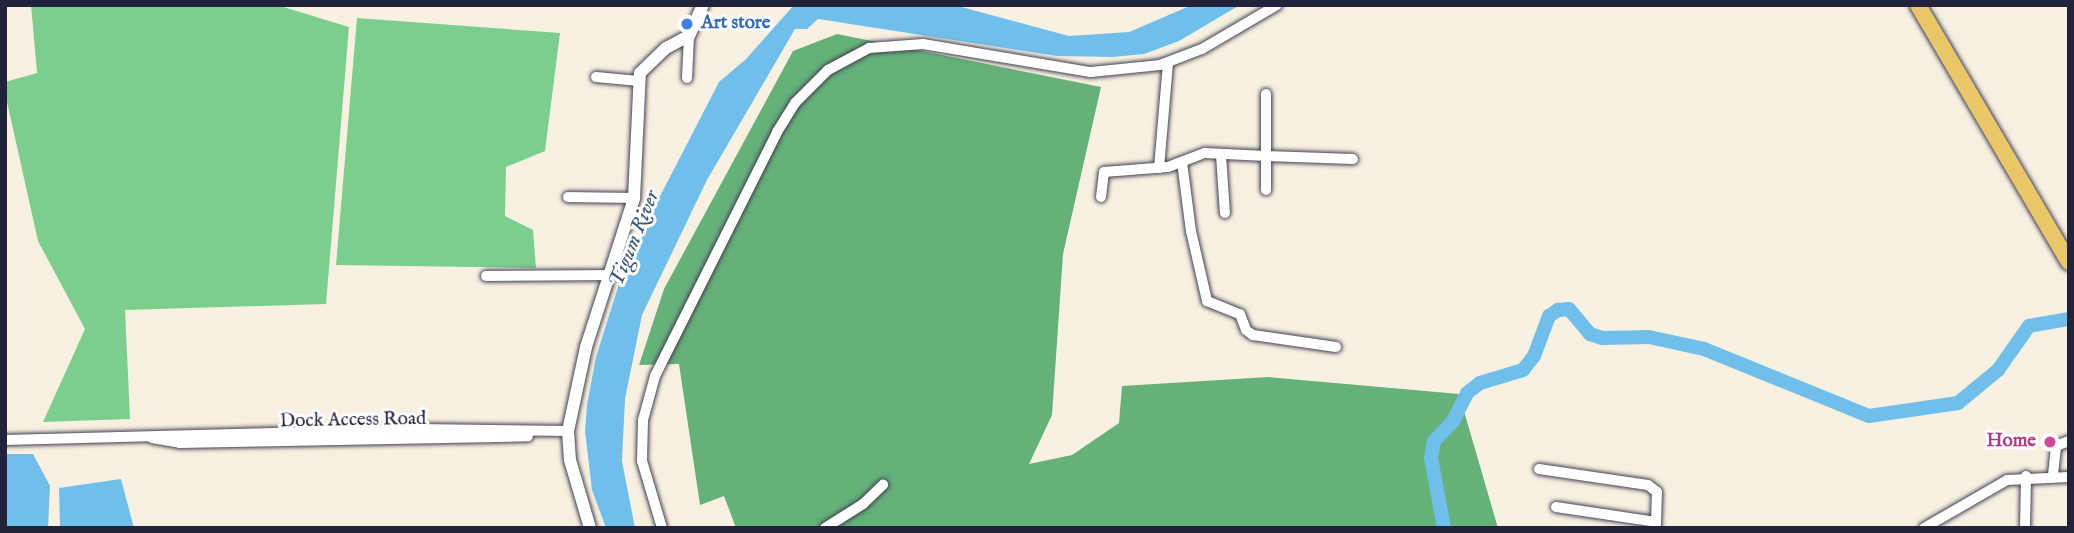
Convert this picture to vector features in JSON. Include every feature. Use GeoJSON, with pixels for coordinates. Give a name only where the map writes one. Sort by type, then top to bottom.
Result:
{"type":"FeatureCollection","features":[{"type":"Feature","properties":{"kind":"main road"},"geometry":{"type":"LineString","coordinates":[[1918,5],[2069,262]]}},
{"type":"Feature","properties":{"kind":"street"},"geometry":{"type":"LineString","coordinates":[[687,78],[689,36],[703,5]]}},
{"type":"Feature","properties":{"kind":"street"},"geometry":{"type":"LineString","coordinates":[[662,528],[642,461],[643,420],[655,376],[777,132],[795,103],[828,70],[869,48],[923,44],[1091,72],[1168,62],[1202,49],[1277,5]]}},
{"type":"Feature","properties":{"kind":"street"},"geometry":{"type":"LineString","coordinates":[[590,528],[562,432],[608,275],[634,198],[639,81],[648,62],[689,36]]}},
{"type":"Feature","properties":{"kind":"street"},"geometry":{"type":"LineString","coordinates":[[1159,168],[1168,62]]}},
{"type":"Feature","properties":{"kind":"street"},"geometry":{"type":"LineString","coordinates":[[596,78],[639,81]]}},
{"type":"Feature","properties":{"kind":"street"},"geometry":{"type":"LineString","coordinates":[[1266,94],[1266,190]]}},
{"type":"Feature","properties":{"kind":"street"},"geometry":{"type":"LineString","coordinates":[[1101,197],[1104,172],[1159,168],[1205,153],[1353,159]]}},
{"type":"Feature","properties":{"kind":"street"},"geometry":{"type":"LineString","coordinates":[[1221,155],[1225,213]]}},
{"type":"Feature","properties":{"kind":"street"},"geometry":{"type":"LineString","coordinates":[[1182,162],[1191,230],[1207,301],[1237,312],[1246,330],[1253,335],[1336,347]]}},
{"type":"Feature","properties":{"kind":"street"},"geometry":{"type":"LineString","coordinates":[[568,197],[634,198]]}},
{"type":"Feature","properties":{"kind":"street"},"geometry":{"type":"LineString","coordinates":[[486,275],[608,275]]}},
{"type":"Feature","properties":{"kind":"street","name":"Dock Access Road"},"geometry":{"type":"LineString","coordinates":[[5,440],[417,429],[562,432]]}},
{"type":"Feature","properties":{"kind":"street"},"geometry":{"type":"LineString","coordinates":[[2053,475],[2056,446],[2069,441]]}},
{"type":"Feature","properties":{"kind":"street"},"geometry":{"type":"LineString","coordinates":[[1539,469],[1648,485],[1657,492],[1656,525],[1556,507]]}},
{"type":"Feature","properties":{"kind":"street"},"geometry":{"type":"LineString","coordinates":[[2025,528],[2026,476]]}},
{"type":"Feature","properties":{"kind":"street"},"geometry":{"type":"LineString","coordinates":[[1924,528],[2007,480],[2026,476],[2069,477]]}},
{"type":"Feature","properties":{"kind":"street"},"geometry":{"type":"LineString","coordinates":[[825,528],[863,504],[883,485]]}},
{"type":"Feature","properties":{"kind":"green space"},"geometry":{"type":"Polygon","coordinates":[[[31,5],[277,5],[349,27],[326,304],[125,310],[130,419],[43,422],[85,329],[38,241],[5,93],[5,82],[37,73],[31,5]]]}},
{"type":"Feature","properties":{"kind":"green space"},"geometry":{"type":"Polygon","coordinates":[[[357,18],[560,33],[545,151],[506,167],[505,216],[533,230],[536,268],[336,265],[357,18]]]}},
{"type":"Feature","properties":{"kind":"green space"},"geometry":{"type":"Polygon","coordinates":[[[837,34],[1101,87],[1063,254],[1052,415],[1029,464],[1072,455],[1119,423],[1122,386],[1268,377],[1459,394],[1498,528],[736,528],[724,496],[700,505],[679,364],[639,365],[664,289],[793,51],[837,34]]]}},
{"type":"Feature","properties":{"kind":"water"},"geometry":{"type":"Polygon","coordinates":[[[794,5],[954,5],[1069,36],[1129,32],[1192,5],[1240,5],[1179,41],[1144,54],[1113,57],[1057,56],[818,19],[807,29],[795,29],[707,180],[642,315],[625,399],[622,461],[635,528],[606,528],[592,490],[585,431],[596,357],[626,262],[719,82],[746,59],[794,5]]]}},
{"type":"Feature","properties":{"kind":"water"},"geometry":{"type":"Polygon","coordinates":[[[5,454],[33,454],[50,486],[48,528],[5,528],[5,454]]]}},
{"type":"Feature","properties":{"kind":"water"},"geometry":{"type":"Polygon","coordinates":[[[121,479],[134,528],[60,528],[59,488],[121,479]]]}},
{"type":"Feature","properties":{"kind":"waterway"},"geometry":{"type":"LineString","coordinates":[[1444,528],[1431,458],[1434,441],[1453,421],[1467,393],[1480,383],[1523,370],[1534,356],[1549,316],[1558,310],[1569,309],[1590,334],[1602,338],[1649,337],[1704,349],[1869,416],[1958,403],[1998,370],[2029,326],[2069,319]]}},
{"type":"Feature","properties":{"kind":"place","name":"Art store"},"geometry":{"type":"Point","coordinates":[687,24]}},
{"type":"Feature","properties":{"kind":"place","name":"Home"},"geometry":{"type":"Point","coordinates":[2050,442]}},
{"type":"Feature","properties":{"kind":"water label","name":"Tigum River"},"geometry":{"type":"Point","coordinates":[635,239]}}]}
